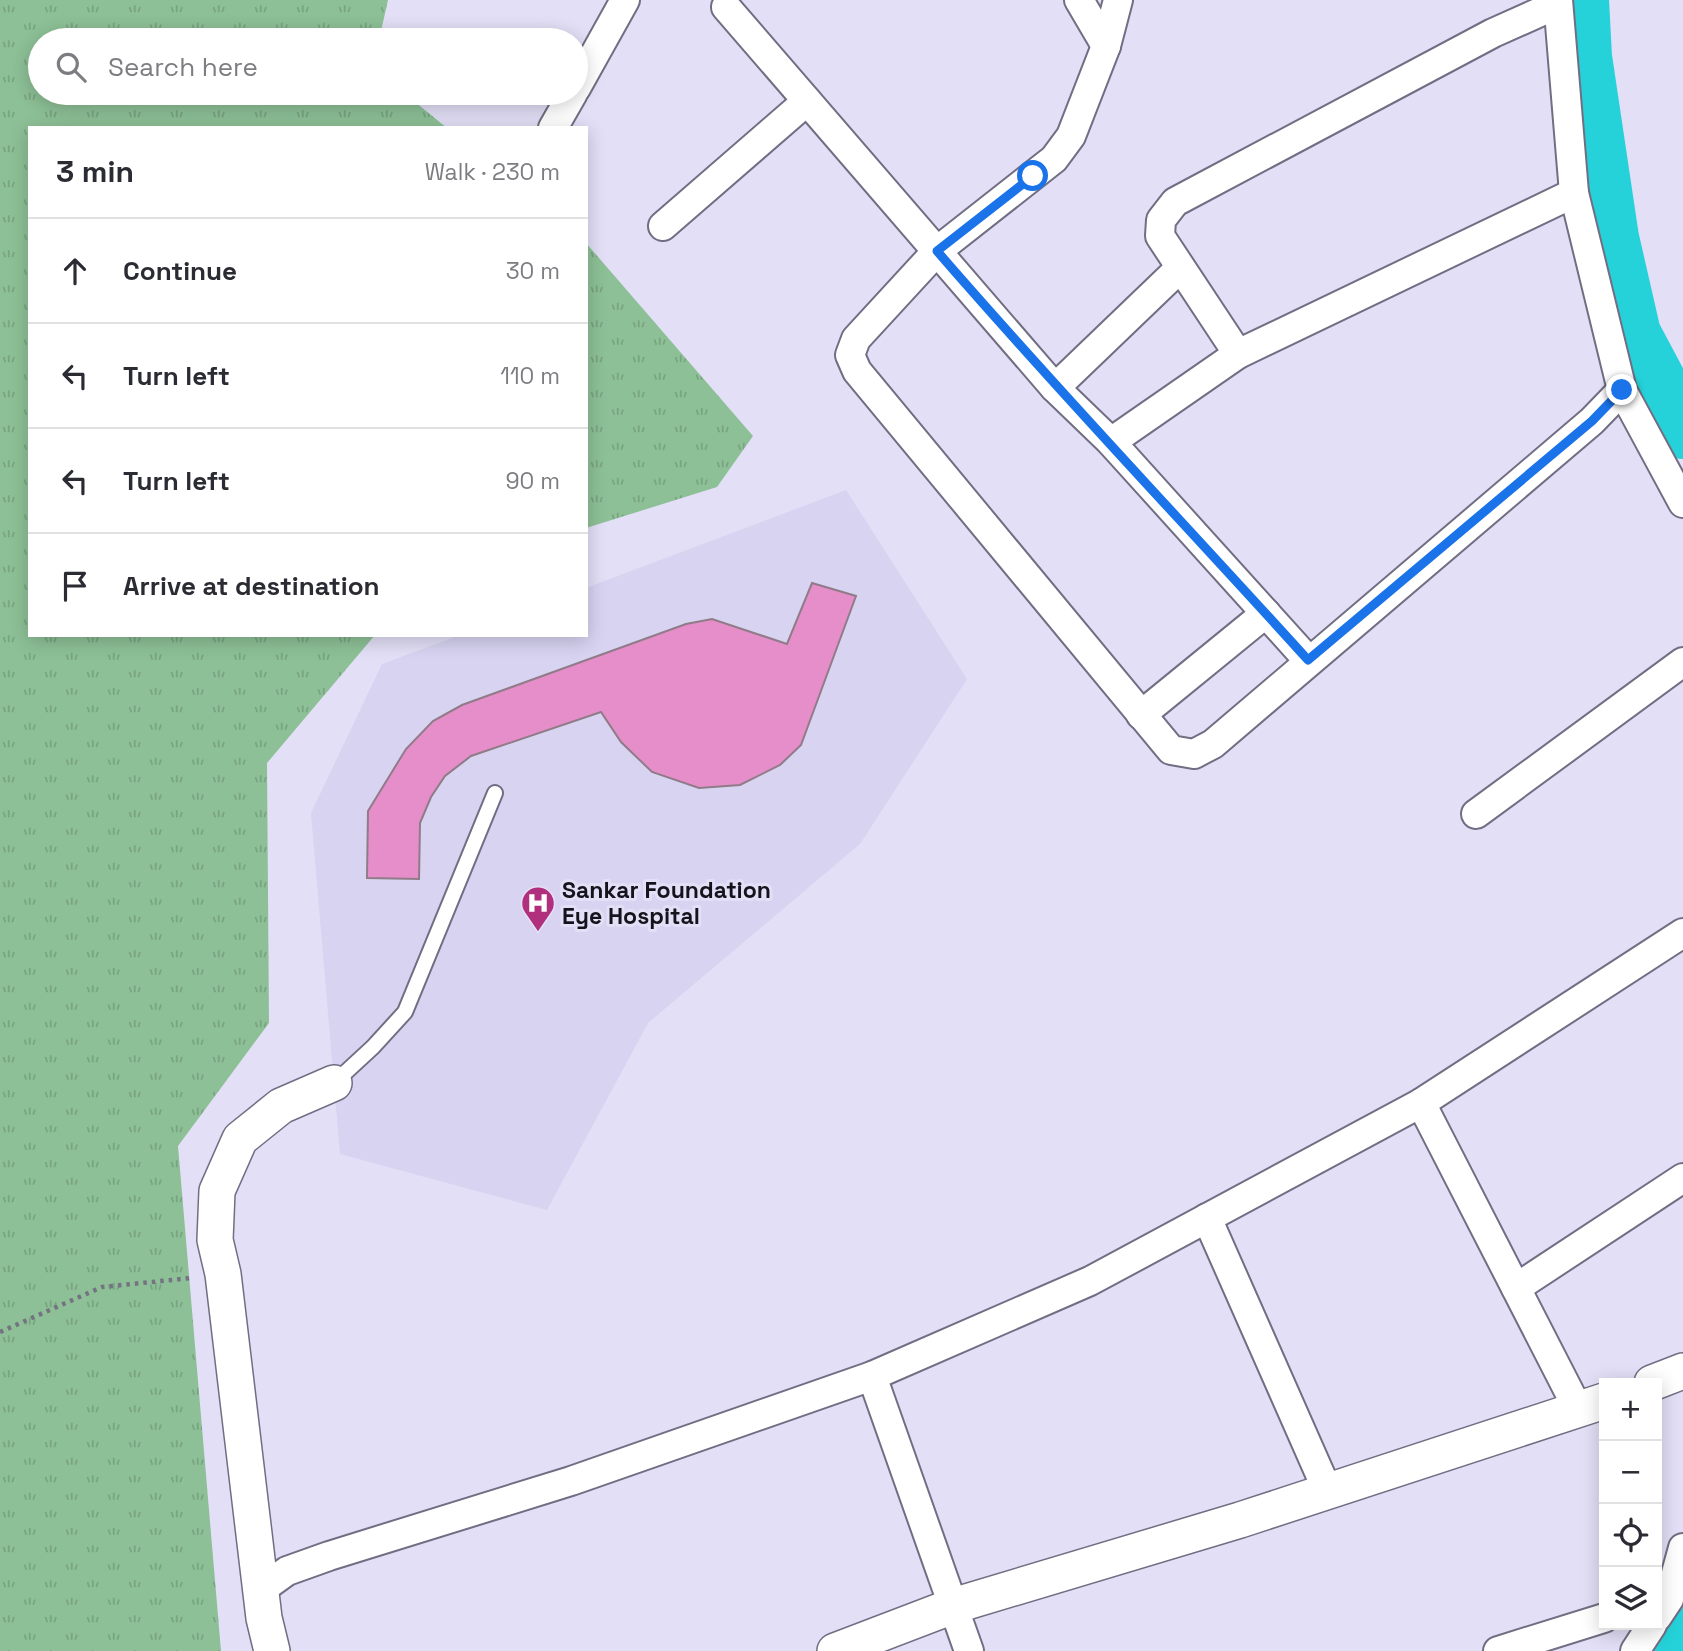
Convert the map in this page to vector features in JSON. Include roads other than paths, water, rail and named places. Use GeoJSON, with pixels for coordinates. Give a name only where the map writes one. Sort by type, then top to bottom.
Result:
{"type":"FeatureCollection","features":[{"type":"Feature","properties":{"kind":"street"},"geometry":{"type":"LineString","coordinates":[[588,66],[625,0]]}},
{"type":"Feature","properties":{"kind":"street"},"geometry":{"type":"LineString","coordinates":[[1079,0],[1106,46]]}},
{"type":"Feature","properties":{"kind":"street"},"geometry":{"type":"LineString","coordinates":[[1118,0],[1106,46],[1071,136],[1055,159],[937,251],[856,339],[850,355],[857,371],[1171,750],[1194,754],[1213,744],[1308,660],[1592,421],[1622,390]]}},
{"type":"Feature","properties":{"kind":"street"},"geometry":{"type":"LineString","coordinates":[[1238,354],[1160,236],[1161,220],[1175,202],[1493,33],[1558,2],[1574,193],[1622,390],[1683,503]]}},
{"type":"Feature","properties":{"kind":"street"},"geometry":{"type":"LineString","coordinates":[[726,7],[1055,388],[1111,442],[1308,660]]}},
{"type":"Feature","properties":{"kind":"street"},"geometry":{"type":"LineString","coordinates":[[663,226],[807,101]]}},
{"type":"Feature","properties":{"kind":"street"},"geometry":{"type":"LineString","coordinates":[[554,126],[566,105]]}},
{"type":"Feature","properties":{"kind":"street"},"geometry":{"type":"LineString","coordinates":[[1111,442],[1238,354],[1574,193]]}},
{"type":"Feature","properties":{"kind":"street"},"geometry":{"type":"LineString","coordinates":[[1055,388],[1180,268]]}},
{"type":"Feature","properties":{"kind":"street"},"geometry":{"type":"LineString","coordinates":[[1141,715],[1266,613]]}},
{"type":"Feature","properties":{"kind":"street"},"geometry":{"type":"LineString","coordinates":[[1476,814],[1683,662]]}},
{"type":"Feature","properties":{"kind":"street"},"geometry":{"type":"LineString","coordinates":[[262,1589],[288,1572],[329,1556],[571,1481],[872,1376],[1090,1281],[1420,1104],[1683,933]]}},
{"type":"Feature","properties":{"kind":"street"},"geometry":{"type":"LineString","coordinates":[[272,1651],[223,1274],[215,1240],[217,1191],[240,1139],[281,1106],[334,1083]]}},
{"type":"Feature","properties":{"kind":"street"},"geometry":{"type":"LineString","coordinates":[[835,1651],[953,1606],[1328,1492],[1592,1406],[1516,1288],[1420,1104]]}},
{"type":"Feature","properties":{"kind":"street"},"geometry":{"type":"LineString","coordinates":[[1516,1288],[1683,1178]]}},
{"type":"Feature","properties":{"kind":"street"},"geometry":{"type":"LineString","coordinates":[[1206,1219],[1328,1492]]}},
{"type":"Feature","properties":{"kind":"street"},"geometry":{"type":"LineString","coordinates":[[1662,1379],[1683,1371]]}},
{"type":"Feature","properties":{"kind":"street"},"geometry":{"type":"LineString","coordinates":[[872,1376],[969,1651]]}},
{"type":"Feature","properties":{"kind":"street"},"geometry":{"type":"LineString","coordinates":[[1662,1603],[1683,1548]]}},
{"type":"Feature","properties":{"kind":"street"},"geometry":{"type":"LineString","coordinates":[[1498,1651],[1599,1620]]}},
{"type":"Feature","properties":{"kind":"street"},"geometry":{"type":"LineString","coordinates":[[1635,1651],[1649,1630]]}},
{"type":"Feature","properties":{"kind":"lane"},"geometry":{"type":"LineString","coordinates":[[334,1083],[373,1047],[404,1012],[495,793]]}},
{"type":"Feature","properties":{"kind":"waterway"},"geometry":{"type":"LineString","coordinates":[[1580,0],[1583,57],[1610,238],[1632,334],[1683,430]]}},
{"type":"Feature","properties":{"kind":"waterway"},"geometry":{"type":"LineString","coordinates":[[1662,1651],[1683,1602]]}},
{"type":"Feature","properties":{"kind":"place","name":"Sankar Foundation Eye Hospital"},"geometry":{"type":"Point","coordinates":[538,933]}}]}
